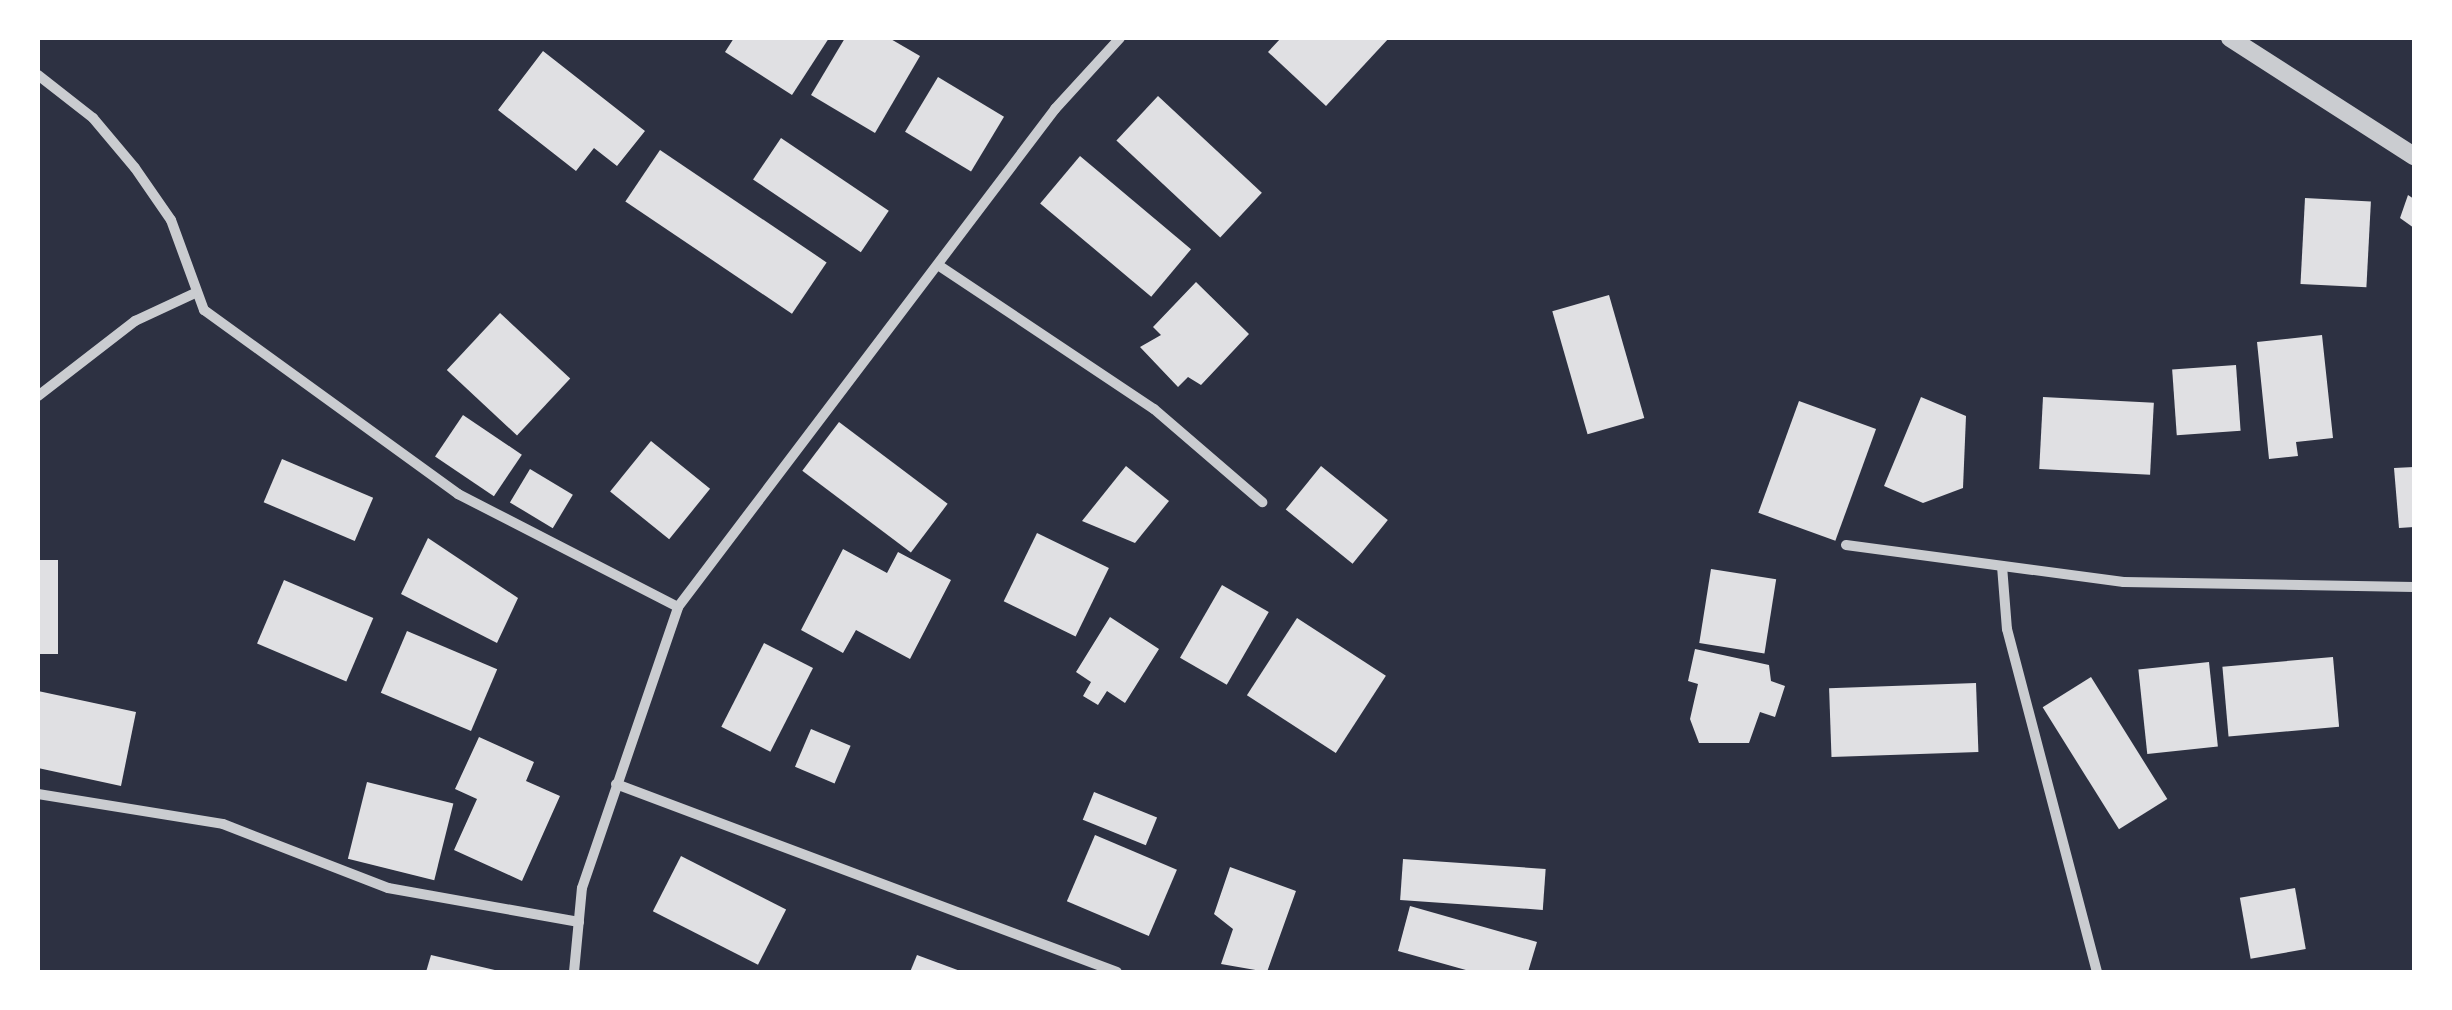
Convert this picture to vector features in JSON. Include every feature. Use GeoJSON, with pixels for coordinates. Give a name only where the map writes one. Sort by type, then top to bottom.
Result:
{"type":"FeatureCollection","features":[{"type":"Feature","properties":{"kind":"street"},"geometry":{"type":"LineString","coordinates":[[574,972],[578,922],[616,784],[678,607],[1120,38]]}},
{"type":"Feature","properties":{"kind":"street"},"geometry":{"type":"LineString","coordinates":[[2230,38],[2414,156]]}},
{"type":"Feature","properties":{"kind":"street"},"geometry":{"type":"LineString","coordinates":[[38,75],[93,118],[135,168],[170,220],[194,294],[284,372],[458,494],[678,607]]}},
{"type":"Feature","properties":{"kind":"street"},"geometry":{"type":"LineString","coordinates":[[941,267],[1154,409],[1262,502]]}},
{"type":"Feature","properties":{"kind":"street"},"geometry":{"type":"LineString","coordinates":[[38,396],[135,321],[194,294]]}},
{"type":"Feature","properties":{"kind":"street"},"geometry":{"type":"LineString","coordinates":[[1846,544],[2124,582],[2414,587]]}},
{"type":"Feature","properties":{"kind":"street"},"geometry":{"type":"LineString","coordinates":[[2002,566],[2007,628],[2097,972]]}},
{"type":"Feature","properties":{"kind":"street"},"geometry":{"type":"LineString","coordinates":[[616,784],[1118,972]]}},
{"type":"Feature","properties":{"kind":"street"},"geometry":{"type":"LineString","coordinates":[[38,794],[223,824],[388,888],[578,922]]}},
{"type":"Feature","properties":{"kind":"building"},"geometry":{"type":"Polygon","coordinates":[[[734,38],[829,38],[792,95],[725,52],[734,38]]]}},
{"type":"Feature","properties":{"kind":"building"},"geometry":{"type":"Polygon","coordinates":[[[845,38],[889,38],[920,56],[875,133],[811,95],[845,38]]]}},
{"type":"Feature","properties":{"kind":"building"},"geometry":{"type":"Polygon","coordinates":[[[1281,38],[1389,38],[1326,106],[1268,52],[1281,38]]]}},
{"type":"Feature","properties":{"kind":"building"},"geometry":{"type":"Polygon","coordinates":[[[543,51],[645,131],[617,166],[594,148],[576,171],[498,110],[543,51]]]}},
{"type":"Feature","properties":{"kind":"building"},"geometry":{"type":"Polygon","coordinates":[[[938,77],[1004,117],[971,172],[905,132],[938,77]]]}},
{"type":"Feature","properties":{"kind":"building"},"geometry":{"type":"Polygon","coordinates":[[[1158,96],[1262,193],[1220,237],[1116,141],[1158,96]]]}},
{"type":"Feature","properties":{"kind":"building"},"geometry":{"type":"Polygon","coordinates":[[[781,138],[889,211],[861,252],[753,179],[781,138]]]}},
{"type":"Feature","properties":{"kind":"building"},"geometry":{"type":"Polygon","coordinates":[[[660,150],[827,262],[792,314],[625,201],[660,150]]]}},
{"type":"Feature","properties":{"kind":"building"},"geometry":{"type":"Polygon","coordinates":[[[1080,156],[1191,249],[1151,297],[1040,203],[1080,156]]]}},
{"type":"Feature","properties":{"kind":"building"},"geometry":{"type":"Polygon","coordinates":[[[2408,195],[2414,199],[2414,228],[2400,218],[2408,195]]]}},
{"type":"Feature","properties":{"kind":"building"},"geometry":{"type":"Polygon","coordinates":[[[2305,198],[2371,201],[2366,287],[2300,284],[2305,198]]]}},
{"type":"Feature","properties":{"kind":"building"},"geometry":{"type":"Polygon","coordinates":[[[1196,282],[1249,334],[1201,385],[1188,377],[1178,387],[1140,347],[1161,335],[1153,327],[1196,282]]]}},
{"type":"Feature","properties":{"kind":"building"},"geometry":{"type":"Polygon","coordinates":[[[1609,295],[1644,418],[1588,434],[1552,311],[1609,295]]]}},
{"type":"Feature","properties":{"kind":"building"},"geometry":{"type":"Polygon","coordinates":[[[500,313],[570,378],[517,436],[447,370],[500,313]]]}},
{"type":"Feature","properties":{"kind":"building"},"geometry":{"type":"Polygon","coordinates":[[[2322,335],[2333,438],[2296,442],[2298,456],[2269,459],[2257,342],[2322,335]]]}},
{"type":"Feature","properties":{"kind":"building"},"geometry":{"type":"Polygon","coordinates":[[[2236,365],[2241,431],[2177,435],[2172,369],[2236,365]]]}},
{"type":"Feature","properties":{"kind":"building"},"geometry":{"type":"Polygon","coordinates":[[[1921,397],[1966,416],[1963,488],[1923,503],[1884,486],[1921,397]]]}},
{"type":"Feature","properties":{"kind":"building"},"geometry":{"type":"Polygon","coordinates":[[[2043,397],[2154,403],[2150,475],[2039,469],[2043,397]]]}},
{"type":"Feature","properties":{"kind":"building"},"geometry":{"type":"Polygon","coordinates":[[[1799,401],[1876,429],[1835,541],[1758,513],[1799,401]]]}},
{"type":"Feature","properties":{"kind":"building"},"geometry":{"type":"Polygon","coordinates":[[[463,415],[522,455],[494,496],[435,456],[463,415]]]}},
{"type":"Feature","properties":{"kind":"building"},"geometry":{"type":"Polygon","coordinates":[[[839,422],[948,504],[911,553],[802,471],[839,422]]]}},
{"type":"Feature","properties":{"kind":"building"},"geometry":{"type":"Polygon","coordinates":[[[651,441],[710,489],[669,539],[610,492],[651,441]]]}},
{"type":"Feature","properties":{"kind":"building"},"geometry":{"type":"Polygon","coordinates":[[[282,459],[373,498],[355,541],[264,502],[282,459]]]}},
{"type":"Feature","properties":{"kind":"building"},"geometry":{"type":"Polygon","coordinates":[[[1126,466],[1169,501],[1135,543],[1082,521],[1126,466]]]}},
{"type":"Feature","properties":{"kind":"building"},"geometry":{"type":"Polygon","coordinates":[[[1321,466],[1388,520],[1353,564],[1286,510],[1321,466]]]}},
{"type":"Feature","properties":{"kind":"building"},"geometry":{"type":"Polygon","coordinates":[[[2414,467],[2414,527],[2399,528],[2394,468],[2414,467]]]}},
{"type":"Feature","properties":{"kind":"building"},"geometry":{"type":"Polygon","coordinates":[[[530,469],[573,495],[553,528],[510,502],[530,469]]]}},
{"type":"Feature","properties":{"kind":"building"},"geometry":{"type":"Polygon","coordinates":[[[1037,533],[1109,568],[1076,636],[1004,601],[1037,533]]]}},
{"type":"Feature","properties":{"kind":"building"},"geometry":{"type":"Polygon","coordinates":[[[428,538],[518,598],[497,643],[401,594],[428,538]]]}},
{"type":"Feature","properties":{"kind":"building"},"geometry":{"type":"Polygon","coordinates":[[[843,549],[887,573],[898,552],[951,580],[910,659],[856,630],[843,653],[801,630],[843,549]]]}},
{"type":"Feature","properties":{"kind":"building"},"geometry":{"type":"Polygon","coordinates":[[[38,560],[58,560],[58,654],[38,654],[38,560]]]}},
{"type":"Feature","properties":{"kind":"building"},"geometry":{"type":"Polygon","coordinates":[[[1711,569],[1776,579],[1764,653],[1699,643],[1711,569]]]}},
{"type":"Feature","properties":{"kind":"building"},"geometry":{"type":"Polygon","coordinates":[[[284,580],[373,618],[346,681],[257,644],[284,580]]]}},
{"type":"Feature","properties":{"kind":"building"},"geometry":{"type":"Polygon","coordinates":[[[1222,585],[1269,612],[1227,685],[1180,658],[1222,585]]]}},
{"type":"Feature","properties":{"kind":"building"},"geometry":{"type":"Polygon","coordinates":[[[1110,617],[1159,649],[1125,703],[1107,691],[1098,705],[1083,696],[1091,682],[1076,672],[1110,617]]]}},
{"type":"Feature","properties":{"kind":"building"},"geometry":{"type":"Polygon","coordinates":[[[1297,618],[1386,676],[1336,753],[1247,695],[1297,618]]]}},
{"type":"Feature","properties":{"kind":"building"},"geometry":{"type":"Polygon","coordinates":[[[407,631],[497,669],[471,731],[381,693],[407,631]]]}},
{"type":"Feature","properties":{"kind":"building"},"geometry":{"type":"Polygon","coordinates":[[[764,643],[813,668],[770,752],[721,727],[764,643]]]}},
{"type":"Feature","properties":{"kind":"building"},"geometry":{"type":"Polygon","coordinates":[[[1695,649],[1769,665],[1771,681],[1785,686],[1775,717],[1760,712],[1749,743],[1699,743],[1690,719],[1698,684],[1688,681],[1695,649]]]}},
{"type":"Feature","properties":{"kind":"building"},"geometry":{"type":"Polygon","coordinates":[[[2333,657],[2339,727],[2229,736],[2222,667],[2333,657]]]}},
{"type":"Feature","properties":{"kind":"building"},"geometry":{"type":"Polygon","coordinates":[[[2209,662],[2218,747],[2147,754],[2138,669],[2209,662]]]}},
{"type":"Feature","properties":{"kind":"building"},"geometry":{"type":"Polygon","coordinates":[[[2091,677],[2167,799],[2119,829],[2043,707],[2091,677]]]}},
{"type":"Feature","properties":{"kind":"building"},"geometry":{"type":"Polygon","coordinates":[[[1976,683],[1978,752],[1831,757],[1829,688],[1976,683]]]}},
{"type":"Feature","properties":{"kind":"building"},"geometry":{"type":"Polygon","coordinates":[[[38,691],[136,712],[121,786],[38,768],[38,691]]]}},
{"type":"Feature","properties":{"kind":"building"},"geometry":{"type":"Polygon","coordinates":[[[811,729],[851,746],[835,784],[795,767],[811,729]]]}},
{"type":"Feature","properties":{"kind":"building"},"geometry":{"type":"Polygon","coordinates":[[[479,737],[534,762],[526,781],[560,796],[522,881],[454,850],[477,799],[455,789],[479,737]]]}},
{"type":"Feature","properties":{"kind":"building"},"geometry":{"type":"Polygon","coordinates":[[[367,782],[453,804],[434,880],[348,859],[367,782]]]}},
{"type":"Feature","properties":{"kind":"building"},"geometry":{"type":"Polygon","coordinates":[[[1094,792],[1157,817],[1146,845],[1083,820],[1094,792]]]}},
{"type":"Feature","properties":{"kind":"building"},"geometry":{"type":"Polygon","coordinates":[[[1095,835],[1177,870],[1149,936],[1067,901],[1095,835]]]}},
{"type":"Feature","properties":{"kind":"building"},"geometry":{"type":"Polygon","coordinates":[[[681,856],[786,910],[758,965],[653,911],[681,856]]]}},
{"type":"Feature","properties":{"kind":"building"},"geometry":{"type":"Polygon","coordinates":[[[1403,859],[1546,869],[1543,910],[1400,900],[1403,859]]]}},
{"type":"Feature","properties":{"kind":"building"},"geometry":{"type":"Polygon","coordinates":[[[1230,867],[1296,891],[1267,972],[1221,964],[1233,929],[1214,914],[1230,867]]]}},
{"type":"Feature","properties":{"kind":"building"},"geometry":{"type":"Polygon","coordinates":[[[2295,888],[2306,949],[2251,959],[2240,898],[2295,888]]]}},
{"type":"Feature","properties":{"kind":"building"},"geometry":{"type":"Polygon","coordinates":[[[1410,906],[1537,942],[1528,972],[1473,972],[1398,951],[1410,906]]]}},
{"type":"Feature","properties":{"kind":"building"},"geometry":{"type":"Polygon","coordinates":[[[431,955],[499,971],[426,972],[431,955]]]}},
{"type":"Feature","properties":{"kind":"building"},"geometry":{"type":"Polygon","coordinates":[[[917,955],[963,972],[910,972],[917,955]]]}}]}
